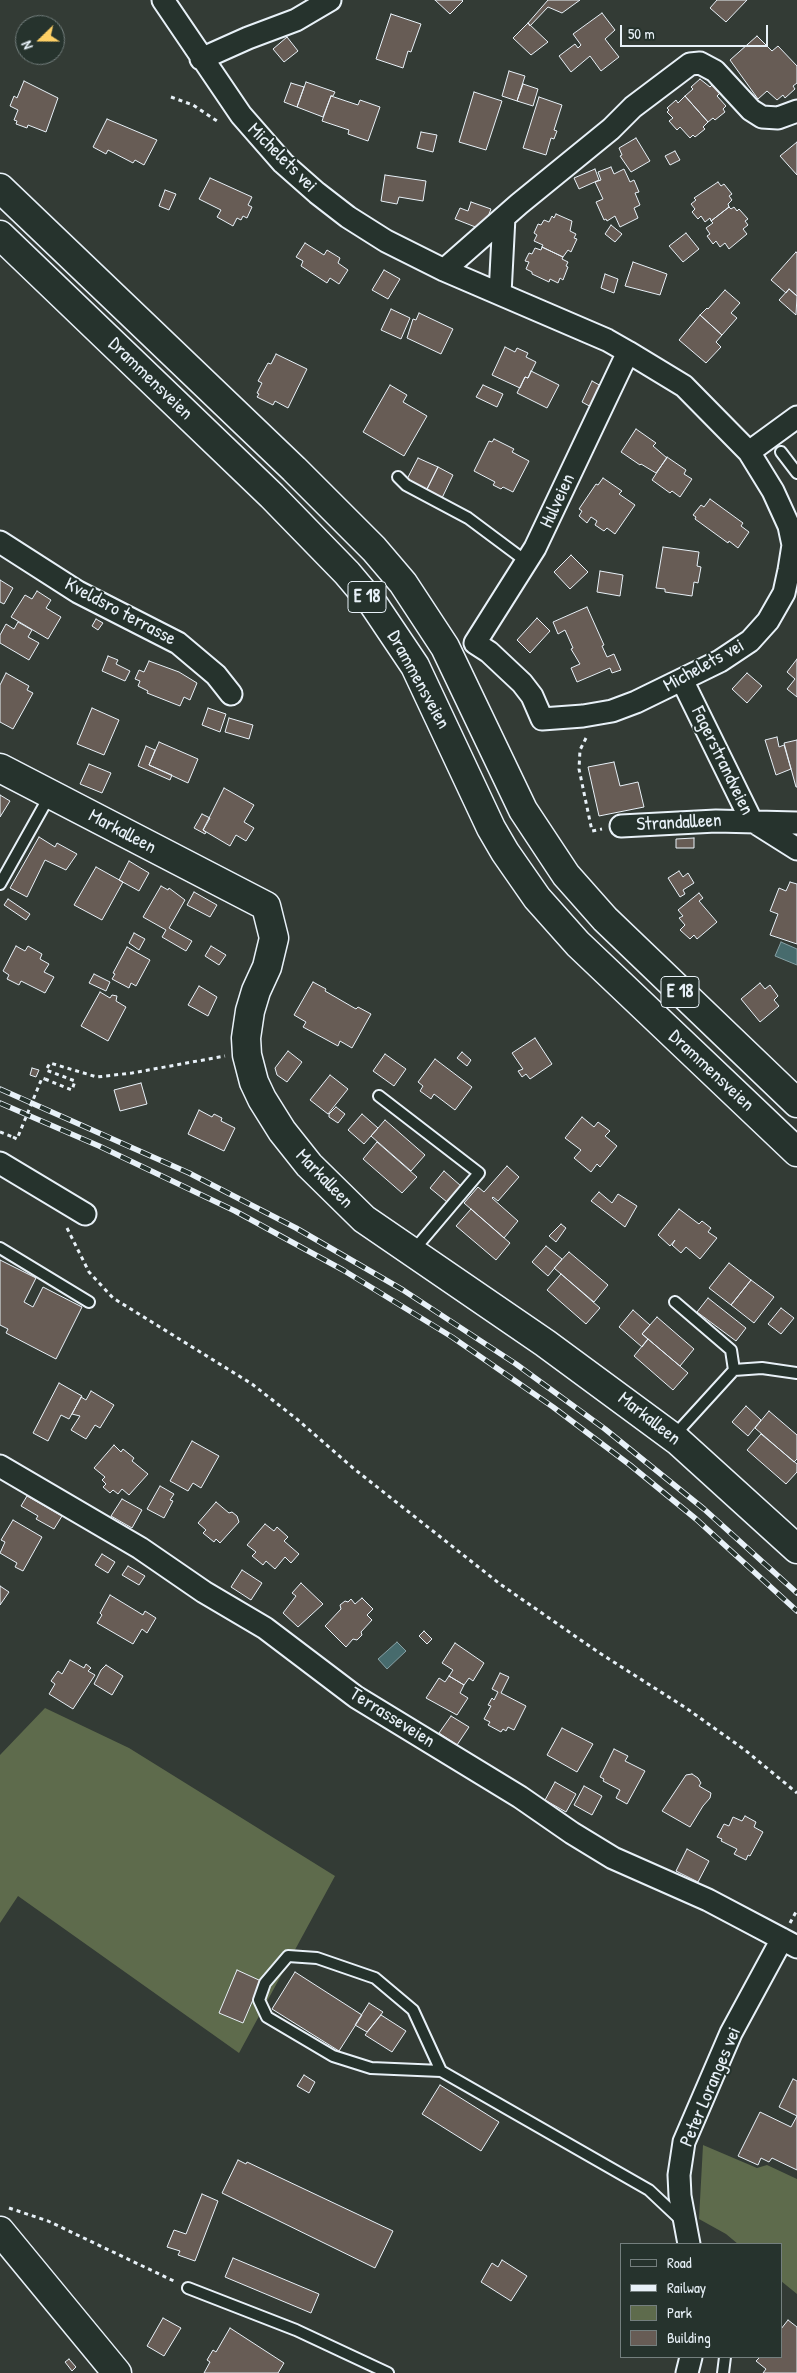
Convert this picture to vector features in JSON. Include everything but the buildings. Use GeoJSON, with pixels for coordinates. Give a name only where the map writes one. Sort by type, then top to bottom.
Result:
{"type":"FeatureCollection","features":[{"type":"Feature","properties":{"kind":"main road","name":"Drammensveien"},"geometry":{"type":"LineString","coordinates":[[0,188],[300,475],[374,549],[403,583],[446,647],[523,810],[566,875],[605,919],[797,1102]]}},
{"type":"Feature","properties":{"kind":"main road","name":"Drammensveien"},"geometry":{"type":"LineString","coordinates":[[0,235],[272,496],[347,573],[386,621],[415,666],[482,810],[505,852],[537,898],[585,951],[797,1152]]}},
{"type":"Feature","properties":{"kind":"main road","name":"Markalleen"},"geometry":{"type":"LineString","coordinates":[[0,768],[266,906],[274,938],[267,967],[256,991],[250,1011],[246,1038],[239,1055],[262,1099],[282,1131],[309,1165],[364,1219],[553,1348],[678,1441],[797,1550]]}},
{"type":"Feature","properties":{"kind":"main road"},"geometry":{"type":"LineString","coordinates":[[4,2219],[117,2373]]}},
{"type":"Feature","properties":{"kind":"street","name":"Michelets vei"},"geometry":{"type":"LineString","coordinates":[[162,0],[240,115],[283,163],[325,199],[386,241],[444,270],[607,340],[684,386],[749,452],[773,491],[795,544],[784,593],[768,621],[750,641],[720,661],[612,711],[583,716],[542,719]]}},
{"type":"Feature","properties":{"kind":"street"},"geometry":{"type":"LineString","coordinates":[[201,59],[248,38],[296,20],[330,0]]}},
{"type":"Feature","properties":{"kind":"street"},"geometry":{"type":"LineString","coordinates":[[444,270],[504,217],[610,130],[633,107],[690,64],[700,63],[715,71],[751,110],[762,117],[778,118],[797,111]]}},
{"type":"Feature","properties":{"kind":"street"},"geometry":{"type":"LineString","coordinates":[[500,294],[504,217]]}},
{"type":"Feature","properties":{"kind":"street","name":"Hulveien"},"geometry":{"type":"LineString","coordinates":[[542,719],[532,696],[522,683],[489,652],[475,643],[527,562],[628,352]]}},
{"type":"Feature","properties":{"kind":"street"},"geometry":{"type":"LineString","coordinates":[[749,452],[797,417]]}},
{"type":"Feature","properties":{"kind":"street","name":"Kveldsro terrasse"},"geometry":{"type":"LineString","coordinates":[[0,542],[78,592],[178,643],[216,675],[231,694]]}},
{"type":"Feature","properties":{"kind":"street","name":"Fagerstrandveien"},"geometry":{"type":"LineString","coordinates":[[682,680],[750,820],[797,849]]}},
{"type":"Feature","properties":{"kind":"street","name":"Strandalleen"},"geometry":{"type":"LineString","coordinates":[[621,826],[750,820],[797,823]]}},
{"type":"Feature","properties":{"kind":"street"},"geometry":{"type":"LineString","coordinates":[[0,1163],[85,1214]]}},
{"type":"Feature","properties":{"kind":"street","name":"Terrasseveien"},"geometry":{"type":"LineString","coordinates":[[0,1466],[140,1548],[204,1592],[264,1628],[356,1697],[520,1797],[612,1858],[708,1900],[790,1943]]}},
{"type":"Feature","properties":{"kind":"street","name":"Peter Loranges vei"},"geometry":{"type":"LineString","coordinates":[[690,2243],[684,2224],[679,2175],[684,2142],[732,2033],[790,1943]]}},
{"type":"Feature","properties":{"kind":"street"},"geometry":{"type":"LineString","coordinates":[[687,2373],[691,2358]]}},
{"type":"Feature","properties":{"kind":"lane"},"geometry":{"type":"LineString","coordinates":[[781,452],[797,473]]}},
{"type":"Feature","properties":{"kind":"lane"},"geometry":{"type":"LineString","coordinates":[[398,477],[406,485],[468,518],[527,562]]}},
{"type":"Feature","properties":{"kind":"lane"},"geometry":{"type":"LineString","coordinates":[[0,884],[50,795]]}},
{"type":"Feature","properties":{"kind":"lane"},"geometry":{"type":"LineString","coordinates":[[379,1096],[479,1173],[412,1253]]}},
{"type":"Feature","properties":{"kind":"lane"},"geometry":{"type":"LineString","coordinates":[[0,1248],[89,1302]]}},
{"type":"Feature","properties":{"kind":"lane"},"geometry":{"type":"LineString","coordinates":[[675,1302],[731,1350],[734,1370]]}},
{"type":"Feature","properties":{"kind":"lane"},"geometry":{"type":"LineString","coordinates":[[678,1441],[682,1426],[734,1370],[762,1368],[797,1373]]}},
{"type":"Feature","properties":{"kind":"lane"},"geometry":{"type":"LineString","coordinates":[[441,2071],[413,2010],[375,1978],[317,1958],[288,1956],[265,1983],[259,2000],[267,2017],[333,2056],[371,2068],[441,2071],[649,2190],[684,2224]]}},
{"type":"Feature","properties":{"kind":"lane"},"geometry":{"type":"LineString","coordinates":[[188,2288],[296,2330],[388,2373]]}},
{"type":"Feature","properties":{"kind":"lane"},"geometry":{"type":"LineString","coordinates":[[723,2373],[725,2358]]}},
{"type":"Feature","properties":{"kind":"path"},"geometry":{"type":"LineString","coordinates":[[171,97],[193,105],[217,121],[240,115]]}},
{"type":"Feature","properties":{"kind":"path"},"geometry":{"type":"LineString","coordinates":[[586,738],[580,750],[579,769],[592,831],[621,826]]}},
{"type":"Feature","properties":{"kind":"path"},"geometry":{"type":"LineString","coordinates":[[0,1132],[17,1139],[42,1078],[72,1090],[75,1081],[46,1070],[48,1065],[55,1063],[97,1077],[239,1055]]}},
{"type":"Feature","properties":{"kind":"path"},"geometry":{"type":"LineString","coordinates":[[53,1195],[73,1244],[89,1272],[114,1298],[252,1384],[298,1420],[352,1468],[500,1584],[598,1652],[686,1708],[744,1750],[797,1793]]}},
{"type":"Feature","properties":{"kind":"path"},"geometry":{"type":"LineString","coordinates":[[4,2219],[48,2221],[188,2288]]}},
{"type":"Feature","properties":{"kind":"green space"},"geometry":{"type":"Polygon","coordinates":[[[45,1708],[129,1748],[335,1876],[239,2053],[18,1896],[0,1923],[0,1755],[45,1708]]]}},
{"type":"Feature","properties":{"kind":"green space"},"geometry":{"type":"Polygon","coordinates":[[[703,2145],[757,2168],[767,2165],[797,2179],[797,2294],[782,2282],[782,2243],[737,2243],[726,2234],[699,2219],[703,2145]]]}},
{"type":"Feature","properties":{"kind":"water"},"geometry":{"type":"Polygon","coordinates":[[[781,942],[797,949],[797,965],[775,956],[781,942]]]}},
{"type":"Feature","properties":{"kind":"water"},"geometry":{"type":"Polygon","coordinates":[[[397,1642],[406,1651],[387,1669],[378,1659],[397,1642]]]}},
{"type":"Feature","properties":{"kind":"railway"},"geometry":{"type":"LineString","coordinates":[[0,1089],[189,1173],[296,1228],[403,1290],[516,1364],[605,1429],[704,1509],[797,1593]]}},
{"type":"Feature","properties":{"kind":"railway"},"geometry":{"type":"LineString","coordinates":[[0,1103],[99,1146],[235,1211],[343,1270],[452,1337],[553,1407],[630,1465],[696,1519],[797,1611]]}}]}
